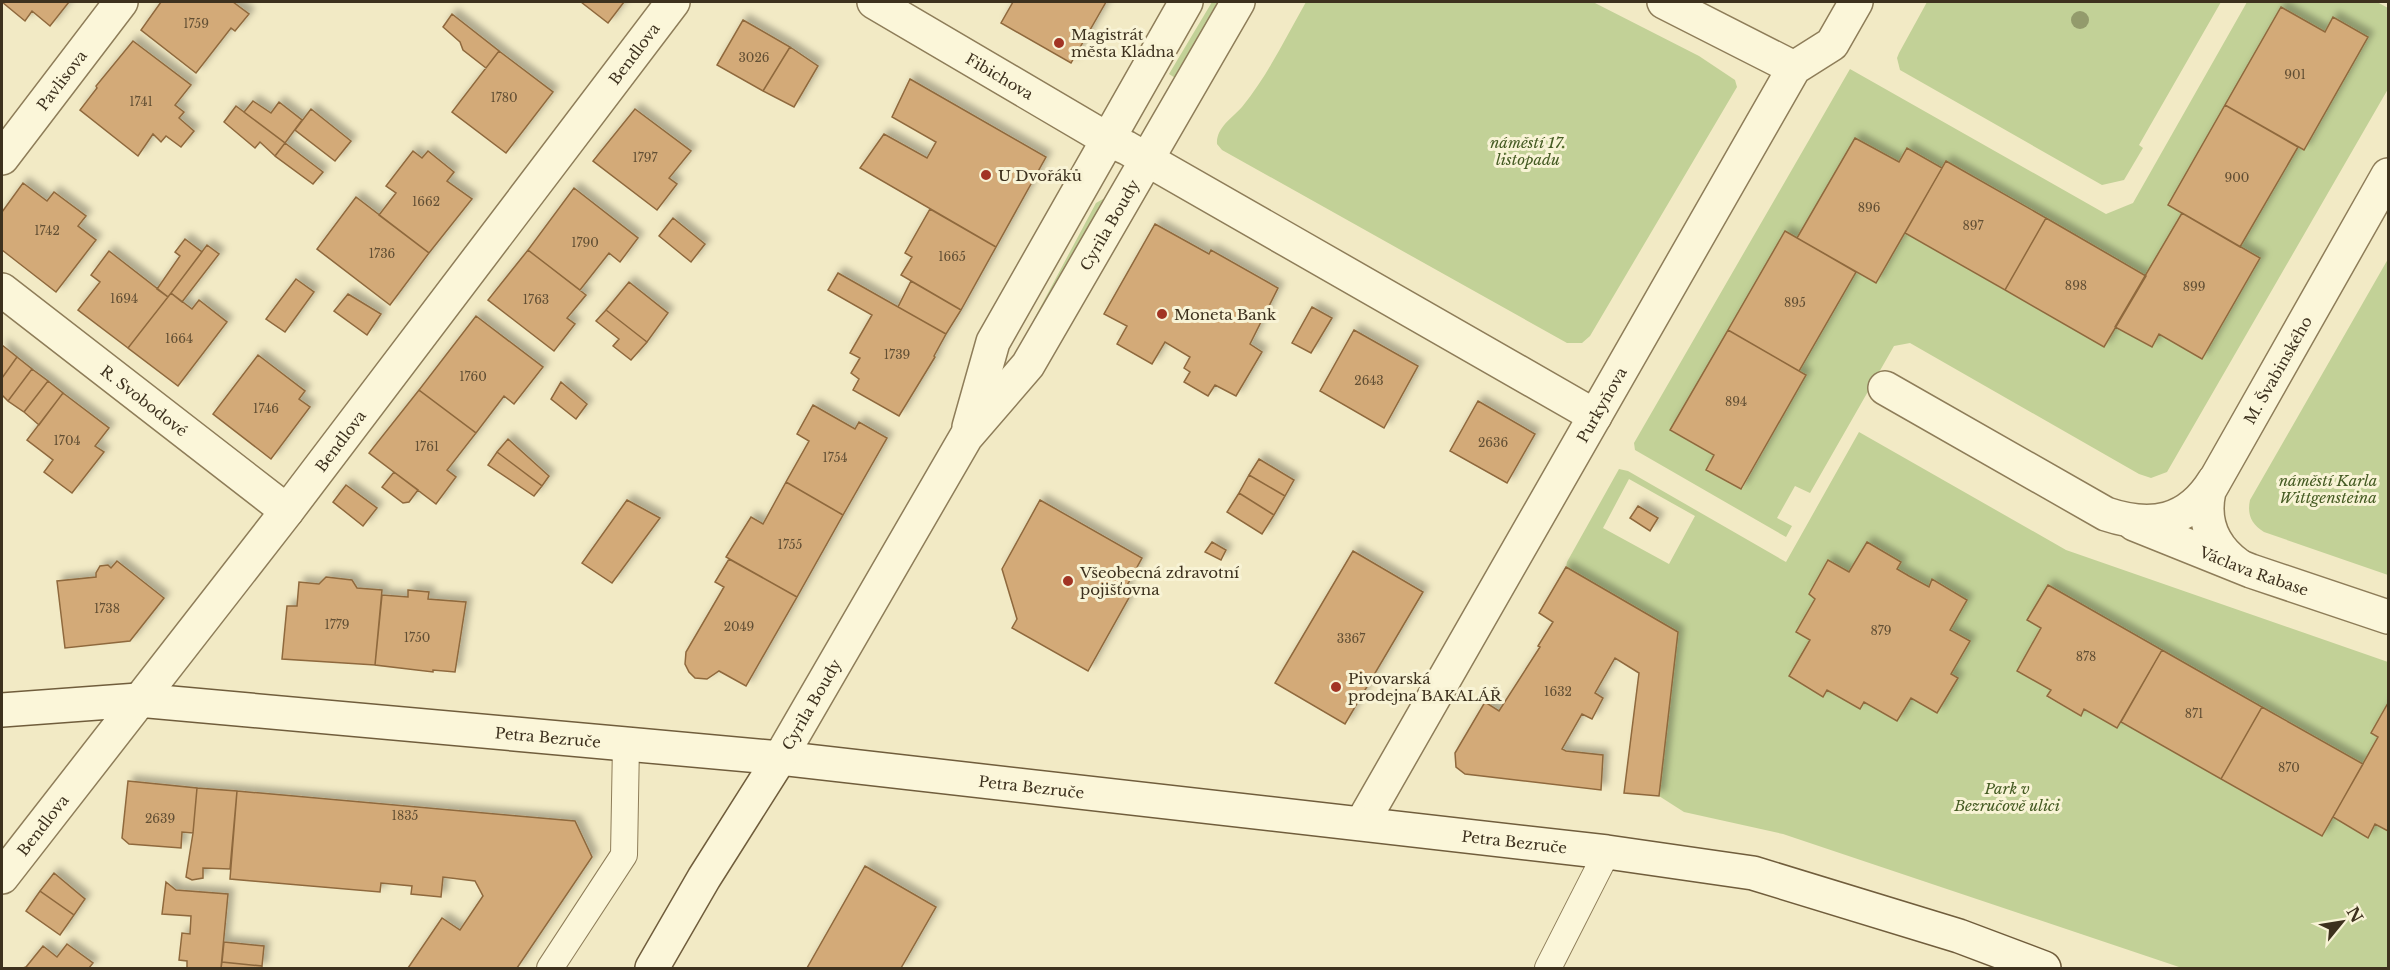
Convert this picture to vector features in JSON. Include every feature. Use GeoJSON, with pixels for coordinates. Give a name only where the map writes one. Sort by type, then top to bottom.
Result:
{"type":"FeatureCollection","features":[{"type":"Feature","properties":{"kind":"street","name":"Pavlisova"},"geometry":{"type":"LineString","coordinates":[[2,158],[121,2]]}},
{"type":"Feature","properties":{"kind":"street","name":"Bendlova"},"geometry":{"type":"LineString","coordinates":[[2,877],[287,511],[673,2]]}},
{"type":"Feature","properties":{"kind":"street","name":"Fibichova"},"geometry":{"type":"LineString","coordinates":[[874,2],[1127,149]]}},
{"type":"Feature","properties":{"kind":"street","name":"Cyrila Boudy"},"geometry":{"type":"LineString","coordinates":[[652,969],[704,878],[780,758],[966,437],[1028,365],[1127,149],[1186,2]]}},
{"type":"Feature","properties":{"kind":"street","name":"Cyrila Boudy"},"geometry":{"type":"LineString","coordinates":[[966,437],[993,342],[1127,149],[1238,2]]}},
{"type":"Feature","properties":{"kind":"street"},"geometry":{"type":"LineString","coordinates":[[1664,2],[1794,68]]}},
{"type":"Feature","properties":{"kind":"street","name":"Purkyňova"},"geometry":{"type":"LineString","coordinates":[[1362,823],[1794,68],[1832,44],[1856,2]]}},
{"type":"Feature","properties":{"kind":"street"},"geometry":{"type":"LineString","coordinates":[[1127,149],[1595,416]]}},
{"type":"Feature","properties":{"kind":"street","name":"M. Švabinského"},"geometry":{"type":"LineString","coordinates":[[2238,566],[2218,547],[2208,525],[2207,502],[2214,481],[2388,175]]}},
{"type":"Feature","properties":{"kind":"street","name":"R. Svobodové"},"geometry":{"type":"LineString","coordinates":[[2,290],[287,511]]}},
{"type":"Feature","properties":{"kind":"street","name":"Václava Rabase"},"geometry":{"type":"LineString","coordinates":[[1885,388],[2106,514],[2238,566],[2388,617]]}},
{"type":"Feature","properties":{"kind":"street","name":"Václava Rabase"},"geometry":{"type":"LineString","coordinates":[[2122,519],[2147,522],[2171,518],[2200,499],[2214,481]]}},
{"type":"Feature","properties":{"kind":"street","name":"Petra Bezruče"},"geometry":{"type":"LineString","coordinates":[[2,710],[138,700],[780,758],[1607,852],[1753,873],[1959,936],[2044,969]]}},
{"type":"Feature","properties":{"kind":"lane"},"geometry":{"type":"LineString","coordinates":[[550,969],[624,855],[626,744]]}},
{"type":"Feature","properties":{"kind":"lane"},"geometry":{"type":"LineString","coordinates":[[1548,969],[1607,852]]}},
{"type":"Feature","properties":{"kind":"green space"},"geometry":{"type":"Polygon","coordinates":[[[1212,2],[1226,2],[1180,81],[1169,74],[1212,2]]]}},
{"type":"Feature","properties":{"kind":"green space","name":"náměstí 17. listopadu"},"geometry":{"type":"Polygon","coordinates":[[[1306,2],[1593,2],[1699,56],[1735,80],[1737,87],[1590,336],[1582,343],[1567,343],[1222,150],[1217,144],[1222,128],[1242,107],[1260,82],[1306,2]]]}},
{"type":"Feature","properties":{"kind":"green space"},"geometry":{"type":"Polygon","coordinates":[[[1927,2],[2221,2],[2139,145],[2143,148],[2124,180],[2102,185],[1900,70],[1897,58],[1927,2]]]}},
{"type":"Feature","properties":{"kind":"green space"},"geometry":{"type":"Polygon","coordinates":[[[2247,2],[2377,2],[2388,8],[2388,89],[2167,472],[2151,478],[2139,474],[1910,343],[1894,346],[1810,493],[1795,486],[1777,518],[1792,526],[1786,537],[1635,450],[1634,443],[1850,69],[2106,214],[2133,203],[2247,2]],[[2281,7],[2169,205],[2182,213],[2146,276],[1947,161],[1942,168],[1908,148],[1899,162],[1855,138],[1797,238],[1785,231],[1671,431],[1714,455],[1706,470],[1742,489],[1806,375],[1799,371],[1856,272],[1876,283],[1905,233],[2104,347],[2115,327],[2151,347],[2159,334],[2202,359],[2260,259],[2240,247],[2298,147],[2304,150],[2368,37],[2333,17],[2325,32],[2281,7]]]}},
{"type":"Feature","properties":{"kind":"green space"},"geometry":{"type":"Polygon","coordinates":[[[1103,199],[1108,201],[1005,380],[1032,323],[1096,203],[1103,199]]]}},
{"type":"Feature","properties":{"kind":"green space","name":"náměstí Karla Wittgensteina"},"geometry":{"type":"Polygon","coordinates":[[[2388,259],[2388,575],[2264,532],[2253,522],[2249,510],[2250,500],[2388,259]]]}},
{"type":"Feature","properties":{"kind":"green space","name":"Park v Bezručově ulici"},"geometry":{"type":"Polygon","coordinates":[[[1859,432],[2066,550],[2388,662],[2388,703],[2371,733],[2378,737],[2363,764],[2048,585],[2027,620],[2041,628],[2017,671],[2051,690],[2047,697],[2081,716],[2084,709],[2117,728],[2121,722],[2321,836],[2333,817],[2368,837],[2375,824],[2388,831],[2388,968],[2182,968],[1783,834],[1684,812],[1659,796],[1678,632],[1566,567],[1567,562],[1619,469],[1628,471],[1786,562],[1859,432]],[[1629,479],[1603,528],[1669,564],[1695,516],[1629,479]],[[1867,542],[1849,572],[1828,561],[1809,594],[1815,599],[1796,632],[1810,640],[1789,676],[1823,696],[1827,690],[1860,708],[1864,702],[1897,721],[1911,698],[1937,713],[1957,678],[1951,674],[1970,641],[1950,630],[1967,600],[1933,580],[1929,587],[1897,569],[1901,562],[1867,542]]]}},
{"type":"Feature","properties":{"kind":"building"},"geometry":{"type":"Polygon","coordinates":[[[2,2],[69,2],[50,26],[32,11],[25,21],[2,2]]]}},
{"type":"Feature","properties":{"kind":"building"},"geometry":{"type":"Polygon","coordinates":[[[161,2],[233,2],[249,14],[235,31],[231,28],[196,73],[141,30],[161,2]]]}},
{"type":"Feature","properties":{"kind":"building"},"geometry":{"type":"Polygon","coordinates":[[[581,2],[624,2],[608,23],[581,2]]]}},
{"type":"Feature","properties":{"kind":"building","name":"Magistrát města Kladna"},"geometry":{"type":"Polygon","coordinates":[[[1013,2],[1106,2],[1071,63],[1001,23],[1013,2]]]}},
{"type":"Feature","properties":{"kind":"building"},"geometry":{"type":"Polygon","coordinates":[[[2281,7],[2325,32],[2333,17],[2368,37],[2304,150],[2225,105],[2281,7]]]}},
{"type":"Feature","properties":{"kind":"building"},"geometry":{"type":"Polygon","coordinates":[[[452,14],[499,51],[486,68],[463,50],[460,42],[443,27],[452,14]]]}},
{"type":"Feature","properties":{"kind":"building"},"geometry":{"type":"Polygon","coordinates":[[[743,20],[790,47],[763,91],[717,65],[743,20]]]}},
{"type":"Feature","properties":{"kind":"building"},"geometry":{"type":"Polygon","coordinates":[[[133,41],[191,85],[175,105],[184,112],[179,118],[194,131],[181,147],[166,136],[161,142],[153,134],[138,156],[80,110],[97,88],[96,86],[133,41]]]}},
{"type":"Feature","properties":{"kind":"building"},"geometry":{"type":"Polygon","coordinates":[[[790,47],[818,66],[794,107],[763,91],[790,47]]]}},
{"type":"Feature","properties":{"kind":"building"},"geometry":{"type":"Polygon","coordinates":[[[499,51],[553,92],[506,153],[452,112],[499,51]]]}},
{"type":"Feature","properties":{"kind":"building"},"geometry":{"type":"Polygon","coordinates":[[[910,79],[1046,157],[996,247],[860,168],[884,134],[927,158],[936,142],[892,117],[910,79]]]}},
{"type":"Feature","properties":{"kind":"building"},"geometry":{"type":"Polygon","coordinates":[[[253,101],[271,113],[279,102],[302,120],[285,143],[244,112],[253,101]]]}},
{"type":"Feature","properties":{"kind":"building"},"geometry":{"type":"Polygon","coordinates":[[[2225,105],[2298,147],[2240,247],[2168,205],[2225,105]]]}},
{"type":"Feature","properties":{"kind":"building"},"geometry":{"type":"Polygon","coordinates":[[[236,106],[285,143],[275,156],[260,142],[255,148],[224,122],[236,106]]]}},
{"type":"Feature","properties":{"kind":"building"},"geometry":{"type":"Polygon","coordinates":[[[311,109],[351,141],[335,161],[295,130],[311,109]]]}},
{"type":"Feature","properties":{"kind":"building"},"geometry":{"type":"Polygon","coordinates":[[[635,109],[691,151],[669,178],[677,184],[657,210],[593,161],[635,109]]]}},
{"type":"Feature","properties":{"kind":"building"},"geometry":{"type":"Polygon","coordinates":[[[1855,138],[1899,162],[1907,148],[1942,168],[1876,283],[1797,238],[1855,138]]]}},
{"type":"Feature","properties":{"kind":"building"},"geometry":{"type":"Polygon","coordinates":[[[285,143],[323,172],[313,184],[275,156],[285,143]]]}},
{"type":"Feature","properties":{"kind":"building"},"geometry":{"type":"Polygon","coordinates":[[[413,151],[422,158],[428,151],[454,172],[447,181],[472,199],[429,253],[379,215],[396,193],[386,186],[413,151]]]}},
{"type":"Feature","properties":{"kind":"building"},"geometry":{"type":"Polygon","coordinates":[[[1946,161],[2046,218],[2005,290],[1905,233],[1946,161]]]}},
{"type":"Feature","properties":{"kind":"building"},"geometry":{"type":"Polygon","coordinates":[[[23,183],[47,201],[54,192],[86,216],[78,226],[96,240],[56,292],[2,250],[2,212],[23,183]]]}},
{"type":"Feature","properties":{"kind":"building"},"geometry":{"type":"Polygon","coordinates":[[[574,188],[638,238],[620,262],[609,253],[580,290],[528,250],[574,188]]]}},
{"type":"Feature","properties":{"kind":"building"},"geometry":{"type":"Polygon","coordinates":[[[356,197],[429,253],[390,305],[317,249],[356,197]]]}},
{"type":"Feature","properties":{"kind":"building"},"geometry":{"type":"Polygon","coordinates":[[[930,209],[996,247],[961,310],[901,275],[912,257],[905,253],[930,209]]]}},
{"type":"Feature","properties":{"kind":"building"},"geometry":{"type":"Polygon","coordinates":[[[2182,213],[2260,258],[2202,359],[2159,334],[2152,347],[2115,327],[2182,213]]]}},
{"type":"Feature","properties":{"kind":"building"},"geometry":{"type":"Polygon","coordinates":[[[673,218],[705,244],[691,262],[659,236],[673,218]]]}},
{"type":"Feature","properties":{"kind":"building"},"geometry":{"type":"Polygon","coordinates":[[[2046,218],[2146,276],[2104,347],[2005,290],[2046,218]]]}},
{"type":"Feature","properties":{"kind":"building"},"geometry":{"type":"Polygon","coordinates":[[[1155,224],[1209,254],[1211,250],[1278,288],[1250,344],[1262,352],[1236,396],[1215,385],[1208,396],[1184,382],[1190,372],[1184,368],[1190,357],[1165,342],[1152,364],[1117,344],[1127,326],[1104,314],[1155,224]]]}},
{"type":"Feature","properties":{"kind":"building"},"geometry":{"type":"Polygon","coordinates":[[[1785,231],[1856,272],[1799,371],[1728,330],[1785,231]]]}},
{"type":"Feature","properties":{"kind":"building"},"geometry":{"type":"Polygon","coordinates":[[[185,239],[202,252],[168,297],[157,289],[180,256],[175,252],[185,239]]]}},
{"type":"Feature","properties":{"kind":"building"},"geometry":{"type":"Polygon","coordinates":[[[207,245],[219,254],[182,302],[171,293],[207,245]]]}},
{"type":"Feature","properties":{"kind":"building"},"geometry":{"type":"Polygon","coordinates":[[[528,250],[586,295],[567,318],[575,324],[554,351],[488,300],[528,250]]]}},
{"type":"Feature","properties":{"kind":"building"},"geometry":{"type":"Polygon","coordinates":[[[109,251],[168,297],[128,348],[78,310],[100,282],[91,275],[109,251]]]}},
{"type":"Feature","properties":{"kind":"building"},"geometry":{"type":"Polygon","coordinates":[[[838,273],[946,334],[935,357],[899,416],[853,390],[859,379],[851,373],[860,358],[850,353],[872,315],[828,290],[838,273]]]}},
{"type":"Feature","properties":{"kind":"building"},"geometry":{"type":"Polygon","coordinates":[[[296,279],[314,292],[285,332],[266,319],[296,279]]]}},
{"type":"Feature","properties":{"kind":"building"},"geometry":{"type":"Polygon","coordinates":[[[911,281],[961,310],[946,334],[898,307],[911,281]]]}},
{"type":"Feature","properties":{"kind":"building"},"geometry":{"type":"Polygon","coordinates":[[[629,282],[668,313],[647,342],[606,310],[629,282]]]}},
{"type":"Feature","properties":{"kind":"building"},"geometry":{"type":"Polygon","coordinates":[[[171,293],[192,309],[199,300],[227,322],[178,386],[128,348],[171,293]]]}},
{"type":"Feature","properties":{"kind":"building"},"geometry":{"type":"Polygon","coordinates":[[[348,294],[381,314],[367,335],[334,311],[348,294]]]}},
{"type":"Feature","properties":{"kind":"building"},"geometry":{"type":"Polygon","coordinates":[[[1312,307],[1332,318],[1311,353],[1292,343],[1312,307]]]}},
{"type":"Feature","properties":{"kind":"building"},"geometry":{"type":"Polygon","coordinates":[[[606,310],[647,342],[631,360],[613,346],[619,339],[596,321],[606,310]]]}},
{"type":"Feature","properties":{"kind":"building"},"geometry":{"type":"Polygon","coordinates":[[[476,316],[543,367],[514,404],[504,396],[476,433],[419,390],[476,316]]]}},
{"type":"Feature","properties":{"kind":"building"},"geometry":{"type":"Polygon","coordinates":[[[1354,330],[1418,366],[1384,428],[1320,391],[1354,330]]]}},
{"type":"Feature","properties":{"kind":"building"},"geometry":{"type":"Polygon","coordinates":[[[1728,330],[1806,375],[1741,489],[1706,470],[1714,455],[1670,430],[1728,330]]]}},
{"type":"Feature","properties":{"kind":"building"},"geometry":{"type":"Polygon","coordinates":[[[2,345],[17,357],[2,378],[2,345]]]}},
{"type":"Feature","properties":{"kind":"building"},"geometry":{"type":"Polygon","coordinates":[[[258,355],[305,391],[299,399],[310,407],[271,459],[213,414],[258,355]]]}},
{"type":"Feature","properties":{"kind":"building"},"geometry":{"type":"Polygon","coordinates":[[[17,357],[32,369],[8,401],[2,395],[2,378],[17,357]]]}},
{"type":"Feature","properties":{"kind":"building"},"geometry":{"type":"Polygon","coordinates":[[[32,369],[48,381],[24,412],[8,401],[32,369]]]}},
{"type":"Feature","properties":{"kind":"building"},"geometry":{"type":"Polygon","coordinates":[[[48,381],[63,393],[39,425],[24,412],[48,381]]]}},
{"type":"Feature","properties":{"kind":"building"},"geometry":{"type":"Polygon","coordinates":[[[561,382],[587,404],[576,419],[551,399],[561,382]]]}},
{"type":"Feature","properties":{"kind":"building"},"geometry":{"type":"Polygon","coordinates":[[[419,390],[476,433],[447,470],[456,477],[436,504],[369,453],[419,390]]]}},
{"type":"Feature","properties":{"kind":"building"},"geometry":{"type":"Polygon","coordinates":[[[63,393],[109,428],[95,446],[104,452],[72,493],[44,472],[53,460],[27,440],[63,393]]]}},
{"type":"Feature","properties":{"kind":"building"},"geometry":{"type":"Polygon","coordinates":[[[1478,401],[1535,434],[1507,483],[1450,451],[1478,401]]]}},
{"type":"Feature","properties":{"kind":"building"},"geometry":{"type":"Polygon","coordinates":[[[813,405],[855,429],[859,422],[887,438],[843,515],[786,482],[809,441],[797,434],[813,405]]]}},
{"type":"Feature","properties":{"kind":"building"},"geometry":{"type":"Polygon","coordinates":[[[508,439],[549,476],[542,486],[497,452],[508,439]]]}},
{"type":"Feature","properties":{"kind":"building"},"geometry":{"type":"Polygon","coordinates":[[[497,452],[542,486],[534,496],[488,465],[497,452]]]}},
{"type":"Feature","properties":{"kind":"building"},"geometry":{"type":"Polygon","coordinates":[[[1259,459],[1294,480],[1285,496],[1249,475],[1259,459]]]}},
{"type":"Feature","properties":{"kind":"building"},"geometry":{"type":"Polygon","coordinates":[[[394,472],[418,490],[409,502],[403,503],[382,487],[394,472]]]}},
{"type":"Feature","properties":{"kind":"building"},"geometry":{"type":"Polygon","coordinates":[[[1249,475],[1285,496],[1274,515],[1239,493],[1249,475]]]}},
{"type":"Feature","properties":{"kind":"building"},"geometry":{"type":"Polygon","coordinates":[[[786,482],[843,515],[797,597],[726,557],[751,517],[763,524],[786,482]]]}},
{"type":"Feature","properties":{"kind":"building"},"geometry":{"type":"Polygon","coordinates":[[[346,485],[377,508],[363,526],[333,502],[346,485]]]}},
{"type":"Feature","properties":{"kind":"building"},"geometry":{"type":"Polygon","coordinates":[[[1239,493],[1274,515],[1262,534],[1227,512],[1239,493]]]}},
{"type":"Feature","properties":{"kind":"building"},"geometry":{"type":"Polygon","coordinates":[[[627,500],[660,518],[612,583],[582,563],[627,500]]]}},
{"type":"Feature","properties":{"kind":"building","name":"Všeobecná zdravotní pojišťovna"},"geometry":{"type":"Polygon","coordinates":[[[1040,500],[1142,558],[1124,591],[1131,594],[1088,671],[1012,628],[1017,619],[1002,569],[1040,500]]]}},
{"type":"Feature","properties":{"kind":"building"},"geometry":{"type":"Polygon","coordinates":[[[1638,506],[1658,518],[1650,531],[1630,518],[1638,506]]]}},
{"type":"Feature","properties":{"kind":"building"},"geometry":{"type":"Polygon","coordinates":[[[1212,542],[1226,550],[1221,560],[1205,552],[1212,542]]]}},
{"type":"Feature","properties":{"kind":"building"},"geometry":{"type":"Polygon","coordinates":[[[1867,542],[1901,562],[1897,569],[1909,576],[1929,587],[1932,579],[1967,600],[1950,630],[1970,641],[1951,674],[1958,678],[1937,713],[1911,698],[1897,721],[1864,702],[1860,709],[1827,690],[1823,697],[1789,676],[1810,640],[1796,632],[1815,599],[1809,594],[1828,560],[1849,572],[1867,542]]]}},
{"type":"Feature","properties":{"kind":"building"},"geometry":{"type":"Polygon","coordinates":[[[1353,551],[1423,592],[1345,724],[1275,683],[1353,551]]]}},
{"type":"Feature","properties":{"kind":"building"},"geometry":{"type":"Polygon","coordinates":[[[729,559],[797,597],[746,686],[719,671],[707,679],[695,678],[685,664],[686,652],[724,587],[715,582],[729,559]]]}},
{"type":"Feature","properties":{"kind":"building"},"geometry":{"type":"Polygon","coordinates":[[[117,561],[164,598],[130,641],[65,648],[57,581],[96,577],[100,566],[108,565],[111,568],[117,561]]]}},
{"type":"Feature","properties":{"kind":"building"},"geometry":{"type":"Polygon","coordinates":[[[1566,567],[1678,632],[1659,796],[1624,793],[1639,673],[1615,658],[1595,693],[1603,698],[1592,719],[1582,714],[1562,749],[1603,755],[1601,790],[1465,774],[1456,767],[1455,753],[1485,702],[1499,711],[1540,647],[1538,646],[1553,622],[1539,613],[1566,567]]]}},
{"type":"Feature","properties":{"kind":"building"},"geometry":{"type":"Polygon","coordinates":[[[326,577],[352,580],[357,588],[382,590],[375,665],[282,659],[287,606],[297,606],[299,582],[319,584],[326,577]]]}},
{"type":"Feature","properties":{"kind":"building"},"geometry":{"type":"Polygon","coordinates":[[[2048,585],[2162,650],[2117,728],[2084,709],[2081,716],[2047,696],[2051,690],[2017,671],[2041,628],[2027,620],[2048,585]]]}},
{"type":"Feature","properties":{"kind":"building"},"geometry":{"type":"Polygon","coordinates":[[[408,590],[429,592],[428,599],[466,602],[455,672],[433,670],[433,672],[375,665],[382,595],[408,597],[408,590]]]}},
{"type":"Feature","properties":{"kind":"building"},"geometry":{"type":"Polygon","coordinates":[[[2162,650],[2262,707],[2221,779],[2121,722],[2162,650]]]}},
{"type":"Feature","properties":{"kind":"building"},"geometry":{"type":"Polygon","coordinates":[[[2388,703],[2388,831],[2375,824],[2368,838],[2333,817],[2378,737],[2371,733],[2388,703]]]}},
{"type":"Feature","properties":{"kind":"building"},"geometry":{"type":"Polygon","coordinates":[[[2262,707],[2363,764],[2322,836],[2221,779],[2262,707]]]}},
{"type":"Feature","properties":{"kind":"building"},"geometry":{"type":"Polygon","coordinates":[[[128,781],[197,788],[193,833],[182,832],[181,848],[129,844],[122,838],[128,781]]]}},
{"type":"Feature","properties":{"kind":"building"},"geometry":{"type":"Polygon","coordinates":[[[197,788],[237,791],[230,869],[203,868],[203,878],[192,880],[186,877],[197,788]]]}},
{"type":"Feature","properties":{"kind":"building"},"geometry":{"type":"Polygon","coordinates":[[[237,791],[575,821],[592,857],[517,968],[408,968],[442,918],[460,930],[483,896],[475,881],[443,877],[441,897],[411,894],[412,886],[381,883],[380,892],[230,879],[237,791]]]}},
{"type":"Feature","properties":{"kind":"building"},"geometry":{"type":"Polygon","coordinates":[[[865,866],[936,907],[901,968],[807,968],[865,866]]]}},
{"type":"Feature","properties":{"kind":"building"},"geometry":{"type":"Polygon","coordinates":[[[54,873],[85,899],[74,915],[40,891],[54,873]]]}},
{"type":"Feature","properties":{"kind":"building"},"geometry":{"type":"Polygon","coordinates":[[[166,882],[176,890],[228,894],[221,968],[187,968],[187,961],[179,960],[182,933],[190,934],[191,916],[162,914],[166,882]]]}},
{"type":"Feature","properties":{"kind":"building"},"geometry":{"type":"Polygon","coordinates":[[[40,891],[74,915],[60,935],[26,911],[40,891]]]}},
{"type":"Feature","properties":{"kind":"building"},"geometry":{"type":"Polygon","coordinates":[[[224,942],[264,946],[262,966],[222,962],[224,942]]]}},
{"type":"Feature","properties":{"kind":"building"},"geometry":{"type":"Polygon","coordinates":[[[67,944],[93,963],[89,968],[23,968],[43,946],[57,957],[67,944]]]}},
{"type":"Feature","properties":{"kind":"building"},"geometry":{"type":"Polygon","coordinates":[[[222,962],[262,966],[262,968],[221,968],[222,962]]]}},
{"type":"Feature","properties":{"kind":"place","name":"Magistrát města Kladna"},"geometry":{"type":"Point","coordinates":[1059,43]}},
{"type":"Feature","properties":{"kind":"place","name":"U Dvořáků"},"geometry":{"type":"Point","coordinates":[986,175]}},
{"type":"Feature","properties":{"kind":"place","name":"Moneta Bank"},"geometry":{"type":"Point","coordinates":[1162,314]}},
{"type":"Feature","properties":{"kind":"place","name":"Všeobecná zdravotní pojišťovna"},"geometry":{"type":"Point","coordinates":[1068,581]}},
{"type":"Feature","properties":{"kind":"place","name":"Pivovarská prodejna BAKALÁŘ"},"geometry":{"type":"Point","coordinates":[1336,687]}}]}
